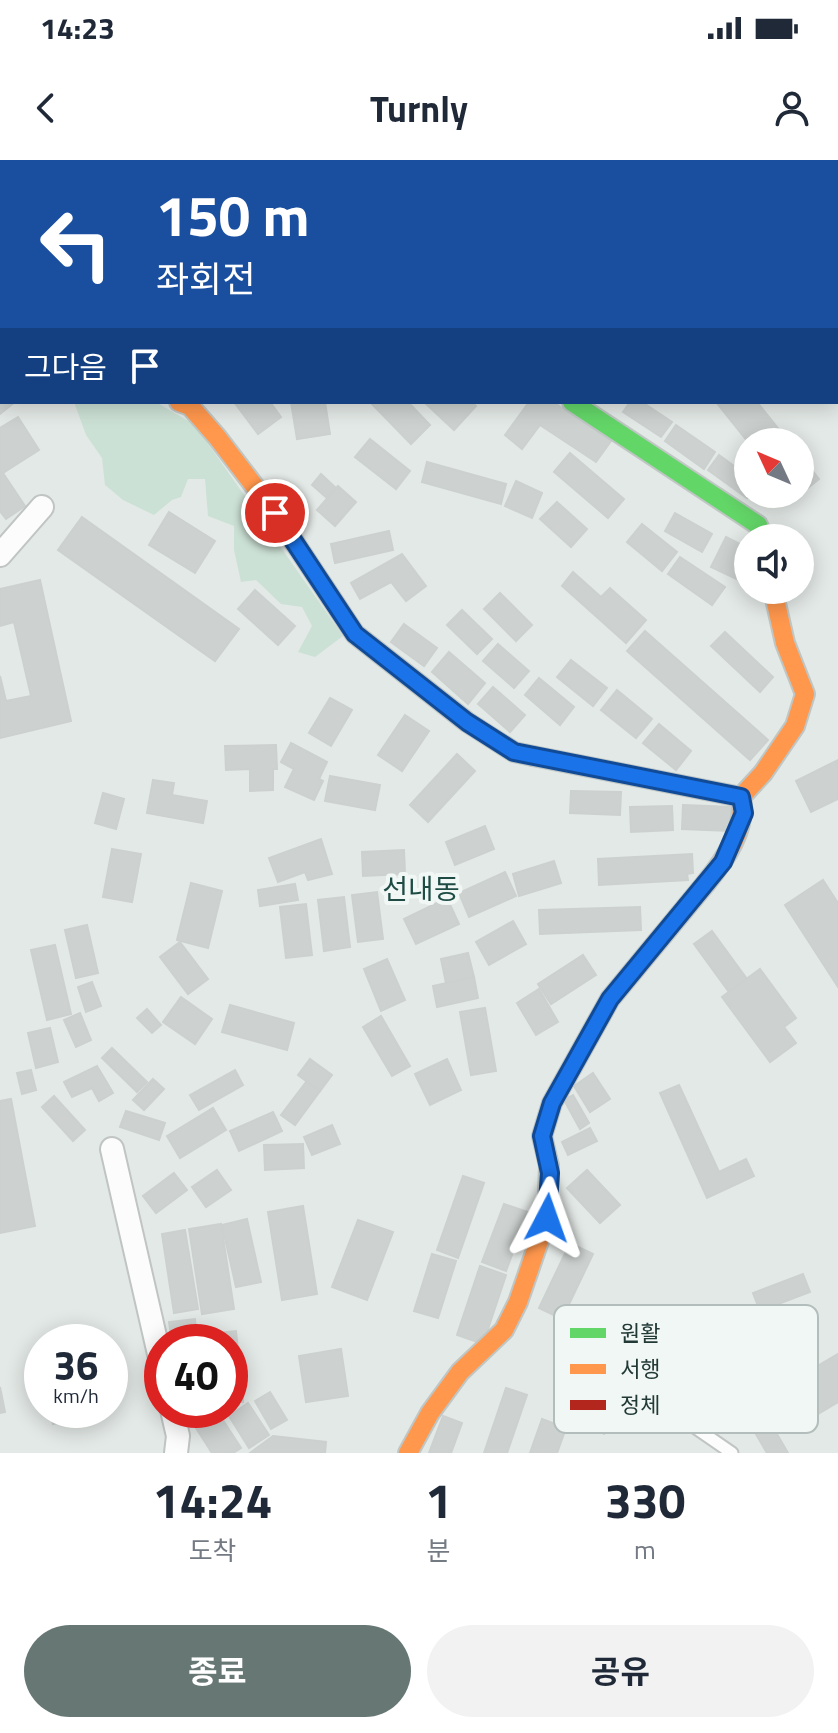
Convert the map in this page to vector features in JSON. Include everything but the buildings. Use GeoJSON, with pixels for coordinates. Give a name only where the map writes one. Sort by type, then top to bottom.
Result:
{"type":"FeatureCollection","features":[{"type":"Feature","properties":{"kind":"street"},"geometry":{"type":"LineString","coordinates":[[184,404],[208,426],[255,487],[355,634],[467,722],[514,752],[741,797]]}},
{"type":"Feature","properties":{"kind":"street"},"geometry":{"type":"LineString","coordinates":[[575,404],[756,524]]}},
{"type":"Feature","properties":{"kind":"street"},"geometry":{"type":"LineString","coordinates":[[0,555],[42,507]]}},
{"type":"Feature","properties":{"kind":"street"},"geometry":{"type":"LineString","coordinates":[[741,797],[763,773],[795,726],[805,694],[785,643],[776,604]]}},
{"type":"Feature","properties":{"kind":"street"},"geometry":{"type":"LineString","coordinates":[[408,1453],[430,1413],[460,1372],[504,1330],[518,1302],[547,1218],[550,1173],[542,1136],[552,1103],[610,999],[723,862],[744,813],[741,797]]}},
{"type":"Feature","properties":{"kind":"street"},"geometry":{"type":"LineString","coordinates":[[112,1149],[152,1324]]}},
{"type":"Feature","properties":{"kind":"street"},"geometry":{"type":"LineString","coordinates":[[176,1428],[176,1453]]}},
{"type":"Feature","properties":{"kind":"lane"},"geometry":{"type":"LineString","coordinates":[[703,1433],[732,1453]]}},
{"type":"Feature","properties":{"kind":"green space"},"geometry":{"type":"Polygon","coordinates":[[[75,404],[159,404],[195,425],[343,636],[315,657],[298,652],[312,626],[302,607],[281,604],[256,580],[241,582],[234,550],[234,526],[208,516],[205,479],[188,479],[181,497],[172,500],[154,515],[123,500],[105,485],[102,458],[86,435],[75,404]]]}},
{"type":"Feature","properties":{"kind":"traffic: fast"},"geometry":{"type":"LineString","coordinates":[[575,404],[756,524]]}},
{"type":"Feature","properties":{"kind":"traffic: fast"},"geometry":{"type":"LineString","coordinates":[[533,756],[741,797]]}},
{"type":"Feature","properties":{"kind":"traffic: slow"},"geometry":{"type":"LineString","coordinates":[[184,404],[190,406],[217,437],[275,513],[355,634],[467,722],[514,752],[533,756]]}},
{"type":"Feature","properties":{"kind":"traffic: slow"},"geometry":{"type":"LineString","coordinates":[[706,883],[738,832],[741,797],[763,773],[795,726],[805,694],[785,643],[776,604]]}},
{"type":"Feature","properties":{"kind":"traffic: slow"},"geometry":{"type":"LineString","coordinates":[[408,1453],[430,1413],[460,1372],[504,1330],[518,1302],[547,1218],[549,1166]]}},
{"type":"Feature","properties":{"kind":"traffic: jam"},"geometry":{"type":"LineString","coordinates":[[549,1166],[542,1136],[552,1103],[610,999],[706,883]]}},
{"type":"Feature","properties":{"kind":"district","name":"선내동"},"geometry":{"type":"Point","coordinates":[421,889]}},
{"type":"Feature","properties":{"kind":"route"},"geometry":{"type":"LineString","coordinates":[[275,513],[355,634],[467,722],[514,752],[741,797],[744,813],[723,862],[610,999],[552,1103],[542,1136],[550,1173],[547,1218]]}}]}
